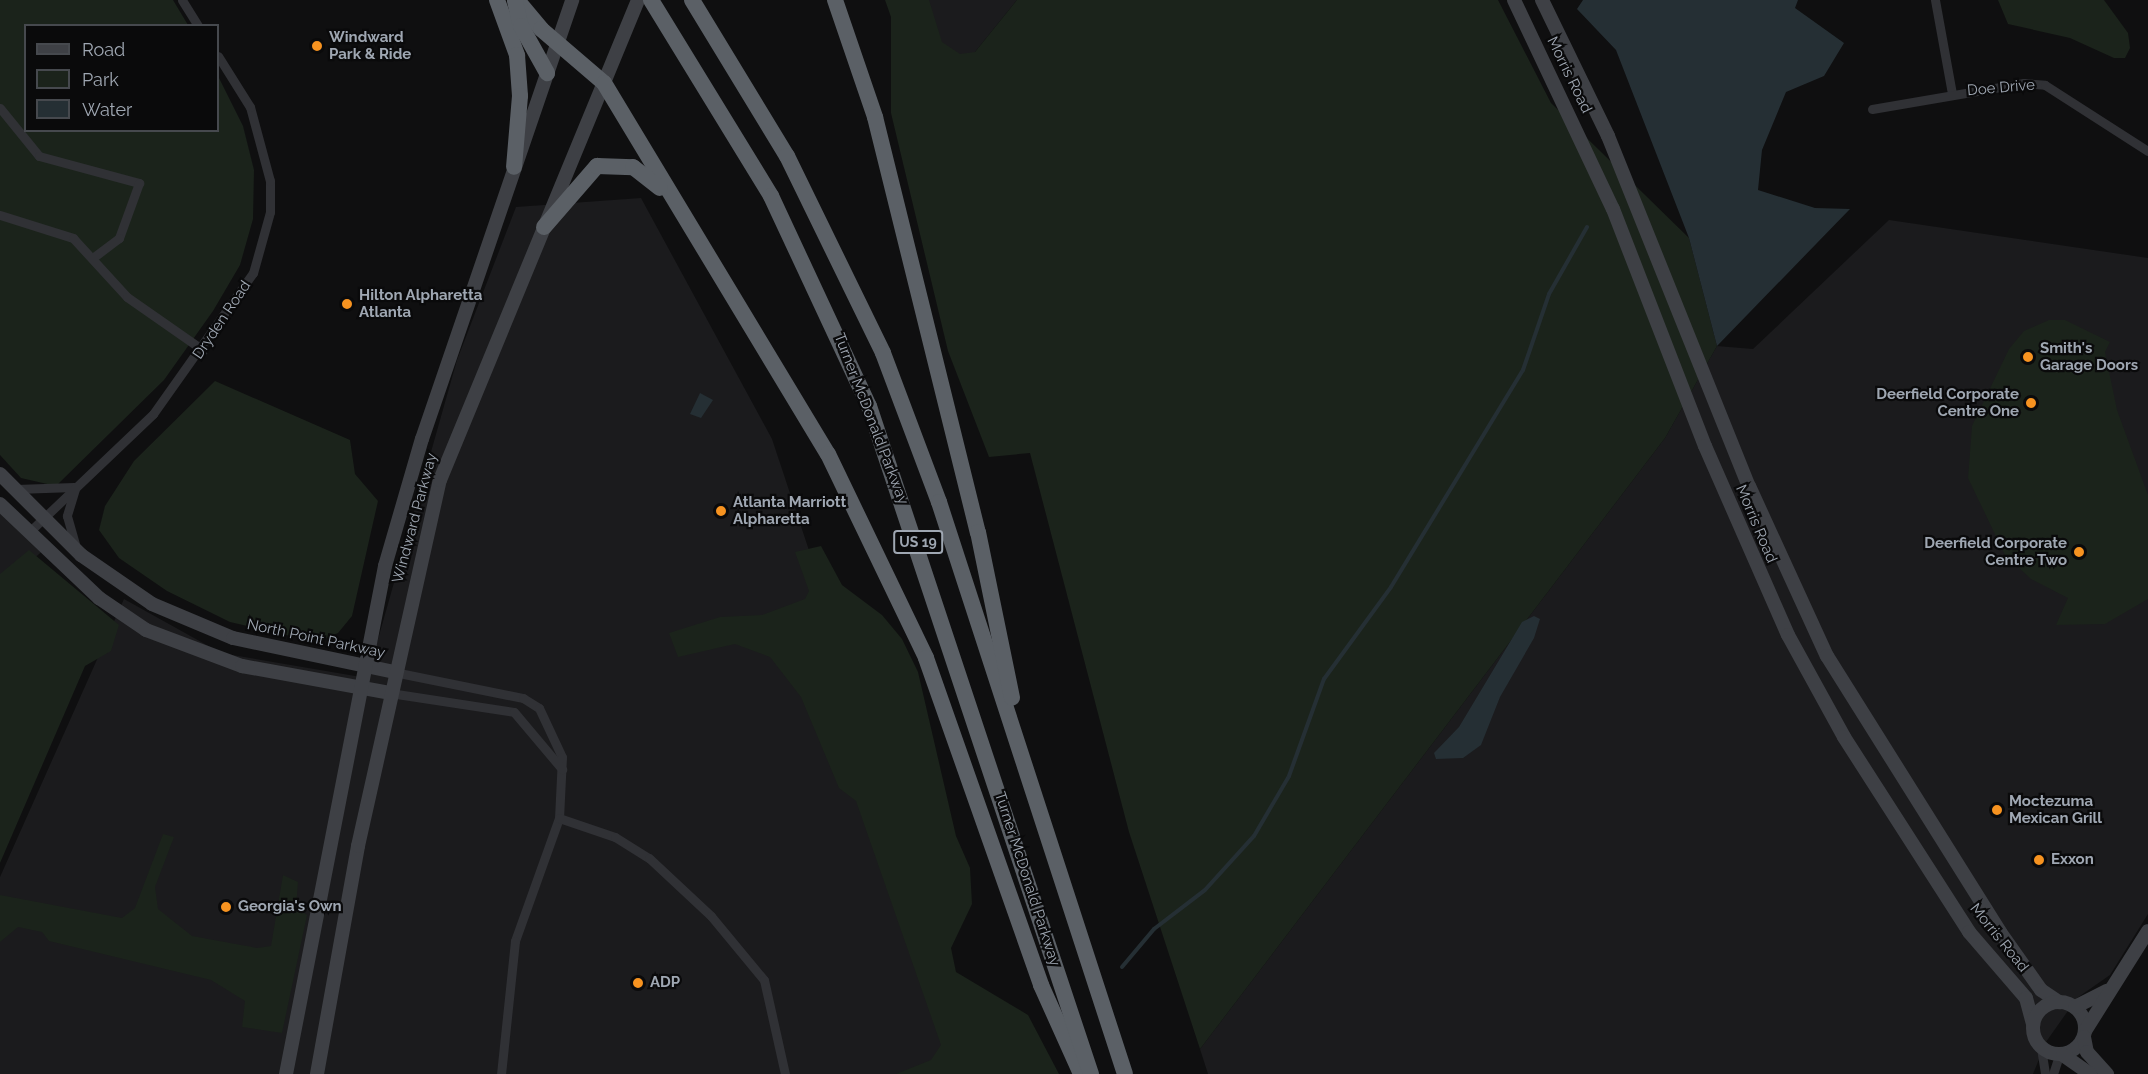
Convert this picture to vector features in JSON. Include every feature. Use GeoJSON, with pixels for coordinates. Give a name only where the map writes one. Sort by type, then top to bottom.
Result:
{"type":"FeatureCollection","features":[{"type":"Feature","properties":{"kind":"highway"},"geometry":{"type":"LineString","coordinates":[[497,0],[517,55],[520,96],[514,167]]}},
{"type":"Feature","properties":{"kind":"highway"},"geometry":{"type":"LineString","coordinates":[[516,0],[556,43],[604,82],[676,205],[806,415],[904,609],[942,700],[1041,985],[1081,1074]]}},
{"type":"Feature","properties":{"kind":"highway"},"geometry":{"type":"LineString","coordinates":[[516,0],[521,26],[547,73]]}},
{"type":"Feature","properties":{"kind":"highway","name":"Turner McDonald Parkway"},"geometry":{"type":"LineString","coordinates":[[651,0],[678,39],[771,196],[869,406],[1091,1074]]}},
{"type":"Feature","properties":{"kind":"highway"},"geometry":{"type":"LineString","coordinates":[[835,0],[872,107],[935,357],[1030,781]]}},
{"type":"Feature","properties":{"kind":"highway","name":"US 19"},"geometry":{"type":"LineString","coordinates":[[692,1],[787,156],[883,353],[939,502],[1125,1074]]}},
{"type":"Feature","properties":{"kind":"highway"},"geometry":{"type":"LineString","coordinates":[[544,227],[580,180],[597,166],[614,163],[650,177],[676,205]]}},
{"type":"Feature","properties":{"kind":"street"},"geometry":{"type":"LineString","coordinates":[[182,0],[197,24]]}},
{"type":"Feature","properties":{"kind":"street","name":"Windward Parkway"},"geometry":{"type":"LineString","coordinates":[[286,1074],[385,566],[422,439],[572,0]]}},
{"type":"Feature","properties":{"kind":"street","name":"Windward Parkway"},"geometry":{"type":"LineString","coordinates":[[317,1074],[394,672],[440,480],[638,0]]}},
{"type":"Feature","properties":{"kind":"street","name":"Morris Road"},"geometry":{"type":"LineString","coordinates":[[1514,0],[1625,239],[1704,446],[1788,634],[1845,737],[1970,932],[2026,998],[2033,1025]]}},
{"type":"Feature","properties":{"kind":"street","name":"Morris Road"},"geometry":{"type":"LineString","coordinates":[[1542,0],[1636,200],[1720,416],[1814,629],[1866,723],[2000,932],[2041,990],[2059,1002]]}},
{"type":"Feature","properties":{"kind":"street"},"geometry":{"type":"LineString","coordinates":[[1935,0],[1952,94]]}},
{"type":"Feature","properties":{"kind":"street","name":"Dryden Road"},"geometry":{"type":"LineString","coordinates":[[28,532],[153,414],[203,350],[252,273],[270,212],[270,181],[255,122],[219,58]]}},
{"type":"Feature","properties":{"kind":"street","name":"Doe Drive"},"geometry":{"type":"LineString","coordinates":[[1872,109],[1952,94],[2045,85],[2148,151]]}},
{"type":"Feature","properties":{"kind":"street"},"geometry":{"type":"LineString","coordinates":[[0,108],[39,156],[139,183],[133,213],[119,238],[95,256]]}},
{"type":"Feature","properties":{"kind":"street"},"geometry":{"type":"LineString","coordinates":[[0,215],[61,232],[95,256],[127,297],[203,350]]}},
{"type":"Feature","properties":{"kind":"street","name":"North Point Parkway"},"geometry":{"type":"LineString","coordinates":[[0,474],[81,555],[115,583],[195,624],[295,654],[394,672]]}},
{"type":"Feature","properties":{"kind":"street"},"geometry":{"type":"LineString","coordinates":[[14,488],[43,492],[76,487],[67,516],[81,555]]}},
{"type":"Feature","properties":{"kind":"street"},"geometry":{"type":"LineString","coordinates":[[0,504],[99,598],[146,630],[242,666],[360,688],[514,712],[562,769]]}},
{"type":"Feature","properties":{"kind":"street"},"geometry":{"type":"LineString","coordinates":[[394,672],[523,698],[546,720],[557,740],[562,769],[560,818],[515,941],[501,1074]]}},
{"type":"Feature","properties":{"kind":"street"},"geometry":{"type":"LineString","coordinates":[[560,818],[615,837],[649,858],[711,916],[764,980],[785,1074]]}},
{"type":"Feature","properties":{"kind":"street"},"geometry":{"type":"LineString","coordinates":[[2053,1074],[2061,1055],[2085,1034],[2148,931]]}},
{"type":"Feature","properties":{"kind":"street"},"geometry":{"type":"LineString","coordinates":[[2045,1074],[2041,1048],[2033,1025],[2045,1006],[2059,1002],[2074,1007],[2113,986]]}},
{"type":"Feature","properties":{"kind":"street"},"geometry":{"type":"LineString","coordinates":[[2074,1007],[2085,1034],[2087,1052],[2107,1074]]}},
{"type":"Feature","properties":{"kind":"street"},"geometry":{"type":"LineString","coordinates":[[2041,1048],[2061,1055],[2090,1074]]}},
{"type":"Feature","properties":{"kind":"shaded area"},"geometry":{"type":"Polygon","coordinates":[[[904,0],[1017,0],[937,99],[904,0]]]}},
{"type":"Feature","properties":{"kind":"shaded area"},"geometry":{"type":"Polygon","coordinates":[[[641,198],[772,439],[983,1074],[0,1074],[0,877],[124,599],[221,653],[367,678],[457,360],[516,207],[641,198]]]}},
{"type":"Feature","properties":{"kind":"shaded area"},"geometry":{"type":"Polygon","coordinates":[[[1889,220],[2148,258],[2148,914],[2110,975],[2077,998],[2046,1042],[2033,1074],[1208,1074],[1200,1049],[1665,438],[1717,346],[1753,349],[1889,220]]]}},
{"type":"Feature","properties":{"kind":"shaded area"},"geometry":{"type":"Polygon","coordinates":[[[0,510],[46,548],[0,588],[0,510]]]}},
{"type":"Feature","properties":{"kind":"green space"},"geometry":{"type":"Polygon","coordinates":[[[0,0],[173,0],[187,24],[24,24],[24,132],[219,132],[219,78],[243,126],[254,170],[253,219],[240,265],[213,311],[164,380],[56,486],[21,478],[0,455],[0,0]]]}},
{"type":"Feature","properties":{"kind":"green space"},"geometry":{"type":"Polygon","coordinates":[[[885,0],[929,0],[942,42],[960,54],[975,52],[1017,0],[1498,0],[1551,103],[1689,238],[1717,346],[1665,438],[1200,1049],[1129,832],[1030,453],[989,457],[948,351],[891,113],[891,17],[885,0]]]}},
{"type":"Feature","properties":{"kind":"green space"},"geometry":{"type":"Polygon","coordinates":[[[1998,0],[2104,0],[2128,33],[2130,48],[2125,58],[2114,58],[2070,38],[2008,24],[1998,0]]]}},
{"type":"Feature","properties":{"kind":"green space"},"geometry":{"type":"Polygon","coordinates":[[[2049,320],[2065,320],[2110,342],[2105,352],[2117,410],[2148,495],[2148,599],[2105,624],[2056,625],[2068,598],[2031,579],[2005,555],[1968,478],[1972,426],[2009,349],[2024,331],[2049,320]]]}},
{"type":"Feature","properties":{"kind":"green space"},"geometry":{"type":"Polygon","coordinates":[[[215,381],[350,440],[355,474],[378,501],[352,616],[338,633],[316,642],[230,622],[167,591],[119,558],[99,530],[105,506],[134,461],[215,381]]]}},
{"type":"Feature","properties":{"kind":"green space"},"geometry":{"type":"Polygon","coordinates":[[[821,546],[842,585],[882,615],[902,639],[918,672],[956,836],[970,868],[972,904],[951,948],[956,972],[1028,1015],[1059,1074],[896,1074],[931,1060],[941,1045],[856,801],[839,788],[801,697],[770,657],[735,644],[678,657],[669,633],[720,617],[762,615],[805,599],[809,591],[795,552],[821,546]]]}},
{"type":"Feature","properties":{"kind":"green space"},"geometry":{"type":"Polygon","coordinates":[[[29,550],[119,625],[111,651],[85,666],[0,863],[0,574],[29,550]]]}},
{"type":"Feature","properties":{"kind":"green space"},"geometry":{"type":"Polygon","coordinates":[[[163,834],[174,837],[155,887],[158,909],[192,936],[257,948],[271,946],[283,875],[298,882],[296,908],[307,915],[282,1033],[242,1027],[245,1001],[211,980],[49,941],[42,932],[18,927],[0,942],[0,895],[122,918],[135,908],[163,834]]]}},
{"type":"Feature","properties":{"kind":"water"},"geometry":{"type":"Polygon","coordinates":[[[1583,0],[1798,0],[1795,8],[1844,43],[1824,76],[1786,92],[1762,150],[1758,190],[1815,208],[1850,209],[1717,346],[1689,238],[1616,50],[1577,9],[1583,0]]]}},
{"type":"Feature","properties":{"kind":"water"},"geometry":{"type":"Polygon","coordinates":[[[700,393],[713,400],[701,418],[690,414],[700,393]]]}},
{"type":"Feature","properties":{"kind":"water"},"geometry":{"type":"Polygon","coordinates":[[[1534,616],[1540,619],[1534,638],[1500,697],[1481,745],[1463,758],[1436,759],[1434,753],[1459,727],[1522,622],[1534,616]]]}},
{"type":"Feature","properties":{"kind":"waterway"},"geometry":{"type":"LineString","coordinates":[[1122,967],[1154,929],[1205,890],[1254,836],[1289,776],[1324,679],[1391,587],[1523,370],[1549,294],[1587,227]]}},
{"type":"Feature","properties":{"kind":"place","name":"Windward Park & Ride"},"geometry":{"type":"Point","coordinates":[317,46]}},
{"type":"Feature","properties":{"kind":"place","name":"Hilton Alpharetta Atlanta"},"geometry":{"type":"Point","coordinates":[347,304]}},
{"type":"Feature","properties":{"kind":"place","name":"Smith's Garage Doors"},"geometry":{"type":"Point","coordinates":[2028,357]}},
{"type":"Feature","properties":{"kind":"place","name":"Deerfield Corporate Centre One"},"geometry":{"type":"Point","coordinates":[2031,403]}},
{"type":"Feature","properties":{"kind":"place","name":"Atlanta Marriott Alpharetta"},"geometry":{"type":"Point","coordinates":[721,511]}},
{"type":"Feature","properties":{"kind":"place","name":"Deerfield Corporate Centre Two"},"geometry":{"type":"Point","coordinates":[2079,552]}},
{"type":"Feature","properties":{"kind":"place","name":"Moctezuma Mexican Grill"},"geometry":{"type":"Point","coordinates":[1997,810]}},
{"type":"Feature","properties":{"kind":"place","name":"Exxon"},"geometry":{"type":"Point","coordinates":[2039,860]}},
{"type":"Feature","properties":{"kind":"place","name":"Georgia's Own"},"geometry":{"type":"Point","coordinates":[226,907]}},
{"type":"Feature","properties":{"kind":"place","name":"ADP"},"geometry":{"type":"Point","coordinates":[638,983]}}]}
